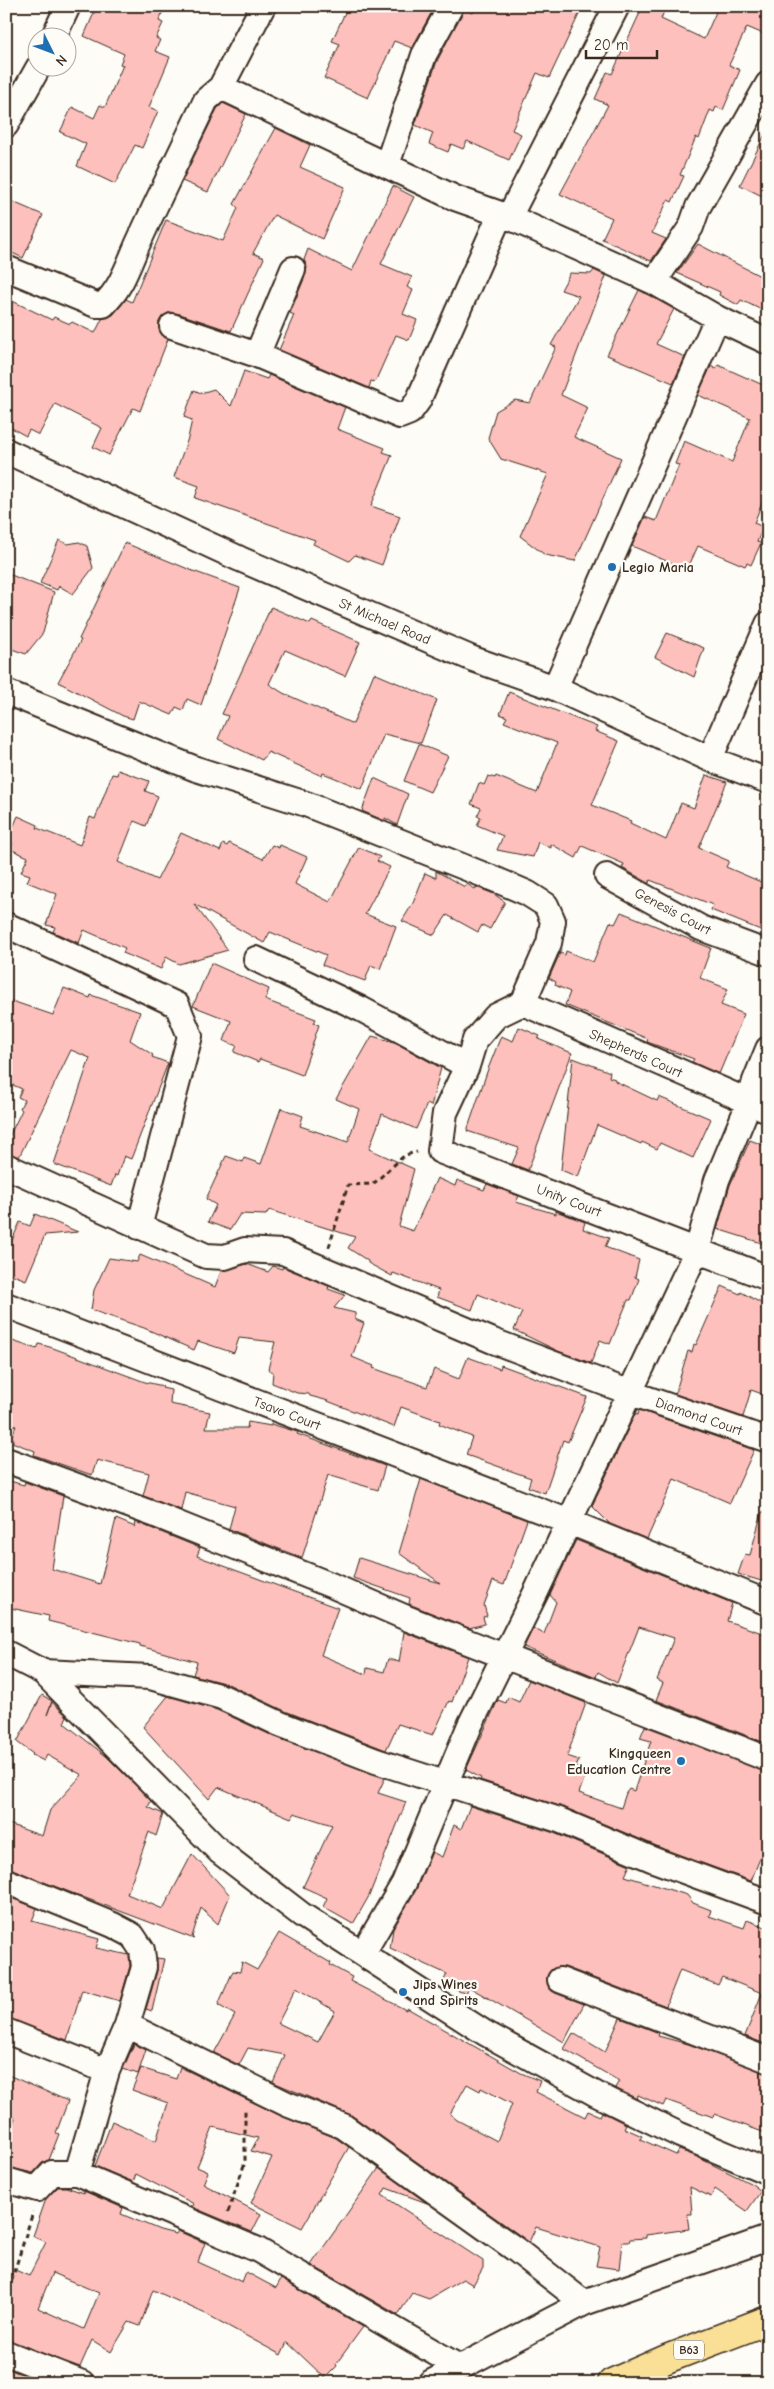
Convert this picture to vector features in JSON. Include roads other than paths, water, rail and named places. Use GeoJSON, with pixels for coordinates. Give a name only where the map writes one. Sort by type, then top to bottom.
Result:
{"type":"FeatureCollection","features":[{"type":"Feature","properties":{"kind":"highway","name":"B63"},"geometry":{"type":"LineString","coordinates":[[612,2383],[669,2358],[768,2320]]}},
{"type":"Feature","properties":{"kind":"street"},"geometry":{"type":"LineString","coordinates":[[58,28],[68,6]]}},
{"type":"Feature","properties":{"kind":"street"},"geometry":{"type":"LineString","coordinates":[[6,268],[96,304],[103,305],[113,296],[206,100],[222,87],[263,6]]}},
{"type":"Feature","properties":{"kind":"street"},"geometry":{"type":"LineString","coordinates":[[386,165],[424,55],[451,6]]}},
{"type":"Feature","properties":{"kind":"street"},"geometry":{"type":"LineString","coordinates":[[172,326],[257,355],[400,416],[410,412],[418,401],[505,216],[618,6]]}},
{"type":"Feature","properties":{"kind":"street"},"geometry":{"type":"LineString","coordinates":[[6,125],[32,78]]}},
{"type":"Feature","properties":{"kind":"street"},"geometry":{"type":"LineString","coordinates":[[654,282],[691,226],[698,207],[768,84]]}},
{"type":"Feature","properties":{"kind":"street"},"geometry":{"type":"LineString","coordinates":[[222,87],[455,198],[505,216],[654,282],[717,318],[768,342]]}},
{"type":"Feature","properties":{"kind":"street"},"geometry":{"type":"LineString","coordinates":[[257,355],[293,269]]}},
{"type":"Feature","properties":{"kind":"street"},"geometry":{"type":"LineString","coordinates":[[555,688],[717,318]]}},
{"type":"Feature","properties":{"kind":"street","name":"St Michael Road"},"geometry":{"type":"LineString","coordinates":[[6,451],[240,559],[473,658],[555,688],[710,759],[768,782]]}},
{"type":"Feature","properties":{"kind":"street"},"geometry":{"type":"LineString","coordinates":[[710,759],[768,624]]}},
{"type":"Feature","properties":{"kind":"street"},"geometry":{"type":"LineString","coordinates":[[6,692],[196,769],[306,804],[527,893],[546,906],[553,921],[549,943],[523,1003],[496,1016],[475,1040],[467,1066],[361,1009],[256,959]]}},
{"type":"Feature","properties":{"kind":"street","name":"Genesis Court"},"geometry":{"type":"LineString","coordinates":[[607,876],[701,928],[768,953]]}},
{"type":"Feature","properties":{"kind":"street"},"geometry":{"type":"LineString","coordinates":[[6,925],[177,1005],[190,1036],[139,1227]]}},
{"type":"Feature","properties":{"kind":"street","name":"Shepherds Court"},"geometry":{"type":"LineString","coordinates":[[523,1003],[759,1106]]}},
{"type":"Feature","properties":{"kind":"street"},"geometry":{"type":"LineString","coordinates":[[363,1953],[404,1883],[470,1725],[697,1250],[716,1180],[759,1106],[755,1081],[768,1049]]}},
{"type":"Feature","properties":{"kind":"street","name":"Unity Court"},"geometry":{"type":"LineString","coordinates":[[467,1066],[446,1113],[440,1151],[768,1278]]}},
{"type":"Feature","properties":{"kind":"street","name":"Diamond Court"},"geometry":{"type":"LineString","coordinates":[[6,1166],[206,1256],[225,1256],[245,1250],[283,1252],[493,1341],[630,1393],[768,1440]]}},
{"type":"Feature","properties":{"kind":"street","name":"Tsavo Court"},"geometry":{"type":"LineString","coordinates":[[6,1305],[567,1521],[768,1603]]}},
{"type":"Feature","properties":{"kind":"street"},"geometry":{"type":"LineString","coordinates":[[6,1460],[156,1515],[504,1657],[768,1759]]}},
{"type":"Feature","properties":{"kind":"street"},"geometry":{"type":"LineString","coordinates":[[6,1653],[43,1672],[220,1852],[302,1915],[485,2033],[596,2094],[680,2135],[768,2172]]}},
{"type":"Feature","properties":{"kind":"street"},"geometry":{"type":"LineString","coordinates":[[43,1672],[150,1677],[181,1684],[222,1697],[280,1724],[367,1758],[445,1785],[513,1804],[559,1820],[654,1860],[768,1902]]}},
{"type":"Feature","properties":{"kind":"street"},"geometry":{"type":"LineString","coordinates":[[6,1881],[82,1911],[132,1935],[142,1950],[144,1967],[127,2025],[107,2071],[77,2173]]}},
{"type":"Feature","properties":{"kind":"street"},"geometry":{"type":"LineString","coordinates":[[560,1980],[768,2060]]}},
{"type":"Feature","properties":{"kind":"street"},"geometry":{"type":"LineString","coordinates":[[127,2025],[287,2104],[343,2126],[515,2249],[584,2303]]}},
{"type":"Feature","properties":{"kind":"street"},"geometry":{"type":"LineString","coordinates":[[6,2031],[107,2071]]}},
{"type":"Feature","properties":{"kind":"street"},"geometry":{"type":"LineString","coordinates":[[6,2180],[37,2189],[52,2173],[77,2173],[258,2250],[461,2368]]}},
{"type":"Feature","properties":{"kind":"street"},"geometry":{"type":"LineString","coordinates":[[430,2383],[584,2303],[768,2238]]}},
{"type":"Feature","properties":{"kind":"street"},"geometry":{"type":"LineString","coordinates":[[6,2353],[82,2383]]}},
{"type":"Feature","properties":{"kind":"place","name":"Legio Maria"},"geometry":{"type":"Point","coordinates":[612,567]}},
{"type":"Feature","properties":{"kind":"place","name":"Kingqueen Education Centre"},"geometry":{"type":"Point","coordinates":[681,1761]}},
{"type":"Feature","properties":{"kind":"place","name":"Jips Wines and Spirits"},"geometry":{"type":"Point","coordinates":[403,1992]}}]}
